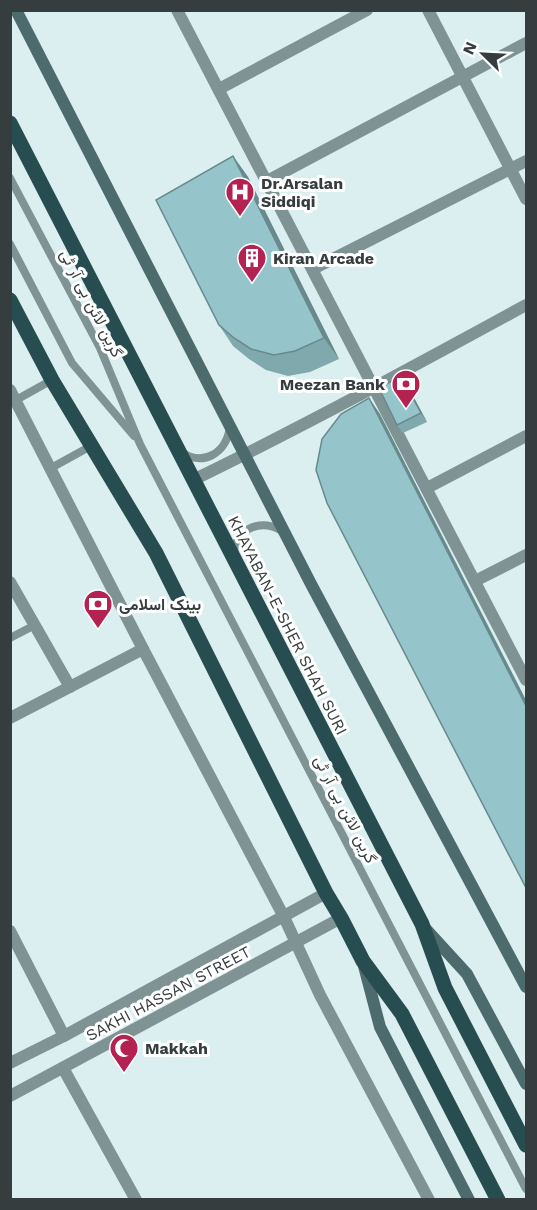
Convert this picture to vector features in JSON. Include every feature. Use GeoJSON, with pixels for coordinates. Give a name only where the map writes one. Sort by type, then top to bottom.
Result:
{"type":"FeatureCollection","features":[{"type":"Feature","properties":{"kind":"main road"},"geometry":{"type":"LineString","coordinates":[[16,10],[286,534],[526,987]]}},
{"type":"Feature","properties":{"kind":"main road","name":"KHAYABAN-E-SHER SHAH SURI"},"geometry":{"type":"LineString","coordinates":[[10,123],[422,924],[445,988],[526,1145]]}},
{"type":"Feature","properties":{"kind":"main road"},"geometry":{"type":"LineString","coordinates":[[10,300],[52,380],[156,553],[326,893],[363,961],[402,1014],[498,1200]]}},
{"type":"Feature","properties":{"kind":"main road"},"geometry":{"type":"LineString","coordinates":[[422,924],[467,974],[526,1084]]}},
{"type":"Feature","properties":{"kind":"main road"},"geometry":{"type":"LineString","coordinates":[[363,961],[380,1027],[468,1200]]}},
{"type":"Feature","properties":{"kind":"street"},"geometry":{"type":"LineString","coordinates":[[177,10],[526,677]]}},
{"type":"Feature","properties":{"kind":"street"},"geometry":{"type":"LineString","coordinates":[[219,89],[367,10]]}},
{"type":"Feature","properties":{"kind":"street"},"geometry":{"type":"LineString","coordinates":[[428,10],[526,199]]}},
{"type":"Feature","properties":{"kind":"street"},"geometry":{"type":"LineString","coordinates":[[267,180],[526,43]]}},
{"type":"Feature","properties":{"kind":"street"},"geometry":{"type":"LineString","coordinates":[[313,269],[526,161]]}},
{"type":"Feature","properties":{"kind":"street"},"geometry":{"type":"LineString","coordinates":[[193,480],[375,388],[526,305]]}},
{"type":"Feature","properties":{"kind":"street"},"geometry":{"type":"LineString","coordinates":[[13,395],[284,917],[320,995],[429,1200]]}},
{"type":"Feature","properties":{"kind":"street"},"geometry":{"type":"LineString","coordinates":[[427,488],[526,436]]}},
{"type":"Feature","properties":{"kind":"street"},"geometry":{"type":"LineString","coordinates":[[475,581],[526,555]]}},
{"type":"Feature","properties":{"kind":"street"},"geometry":{"type":"LineString","coordinates":[[10,582],[70,687]]}},
{"type":"Feature","properties":{"kind":"street"},"geometry":{"type":"LineString","coordinates":[[10,718],[143,649]]}},
{"type":"Feature","properties":{"kind":"street","name":"SAKHI HASSAN STREET"},"geometry":{"type":"LineString","coordinates":[[10,1063],[64,1036],[326,893]]}},
{"type":"Feature","properties":{"kind":"street","name":"SAKHI HASSAN STREET"},"geometry":{"type":"LineString","coordinates":[[10,1096],[341,918]]}},
{"type":"Feature","properties":{"kind":"street"},"geometry":{"type":"LineString","coordinates":[[10,931],[64,1036]]}},
{"type":"Feature","properties":{"kind":"street"},"geometry":{"type":"LineString","coordinates":[[63,1068],[136,1200]]}},
{"type":"Feature","properties":{"kind":"lane","name":"گرین لائن بی آر ٹی"},"geometry":{"type":"LineString","coordinates":[[10,178],[100,348],[140,444],[526,1189]]}},
{"type":"Feature","properties":{"kind":"lane","name":"گرین لائن بی آر ٹی"},"geometry":{"type":"LineString","coordinates":[[10,244],[72,363],[140,444]]}},
{"type":"Feature","properties":{"kind":"lane"},"geometry":{"type":"LineString","coordinates":[[13,395],[52,380]]}},
{"type":"Feature","properties":{"kind":"lane"},"geometry":{"type":"LineString","coordinates":[[178,451],[196,458],[216,453],[224,446],[229,436],[230,426]]}},
{"type":"Feature","properties":{"kind":"lane"},"geometry":{"type":"LineString","coordinates":[[51,468],[91,446]]}},
{"type":"Feature","properties":{"kind":"lane"},"geometry":{"type":"LineString","coordinates":[[234,559],[237,540],[251,527],[260,524],[270,525],[286,534]]}},
{"type":"Feature","properties":{"kind":"lane"},"geometry":{"type":"LineString","coordinates":[[10,638],[35,625]]}},
{"type":"Feature","properties":{"kind":"building","name":"Kiran Arcade"},"geometry":{"type":"Polygon","coordinates":[[[233,156],[324,338],[295,351],[274,355],[251,349],[219,325],[156,200],[233,156]]]}},
{"type":"Feature","properties":{"kind":"building","name":"Meezan Bank"},"geometry":{"type":"Polygon","coordinates":[[[401,376],[421,413],[397,425],[379,388],[401,376]]]}},
{"type":"Feature","properties":{"kind":"building"},"geometry":{"type":"Polygon","coordinates":[[[369,398],[526,706],[526,888],[327,503],[316,470],[322,439],[341,414],[369,398]]]}},
{"type":"Feature","properties":{"kind":"place","name":"Dr.Arsalan Siddiqi"},"geometry":{"type":"Point","coordinates":[240,218]}},
{"type":"Feature","properties":{"kind":"place","name":"Kiran Arcade"},"geometry":{"type":"Point","coordinates":[252,284]}},
{"type":"Feature","properties":{"kind":"place","name":"Meezan Bank"},"geometry":{"type":"Point","coordinates":[406,410]}},
{"type":"Feature","properties":{"kind":"place","name":"بینک اسلامی"},"geometry":{"type":"Point","coordinates":[98,630]}},
{"type":"Feature","properties":{"kind":"place","name":"Makkah"},"geometry":{"type":"Point","coordinates":[124,1074]}}]}
